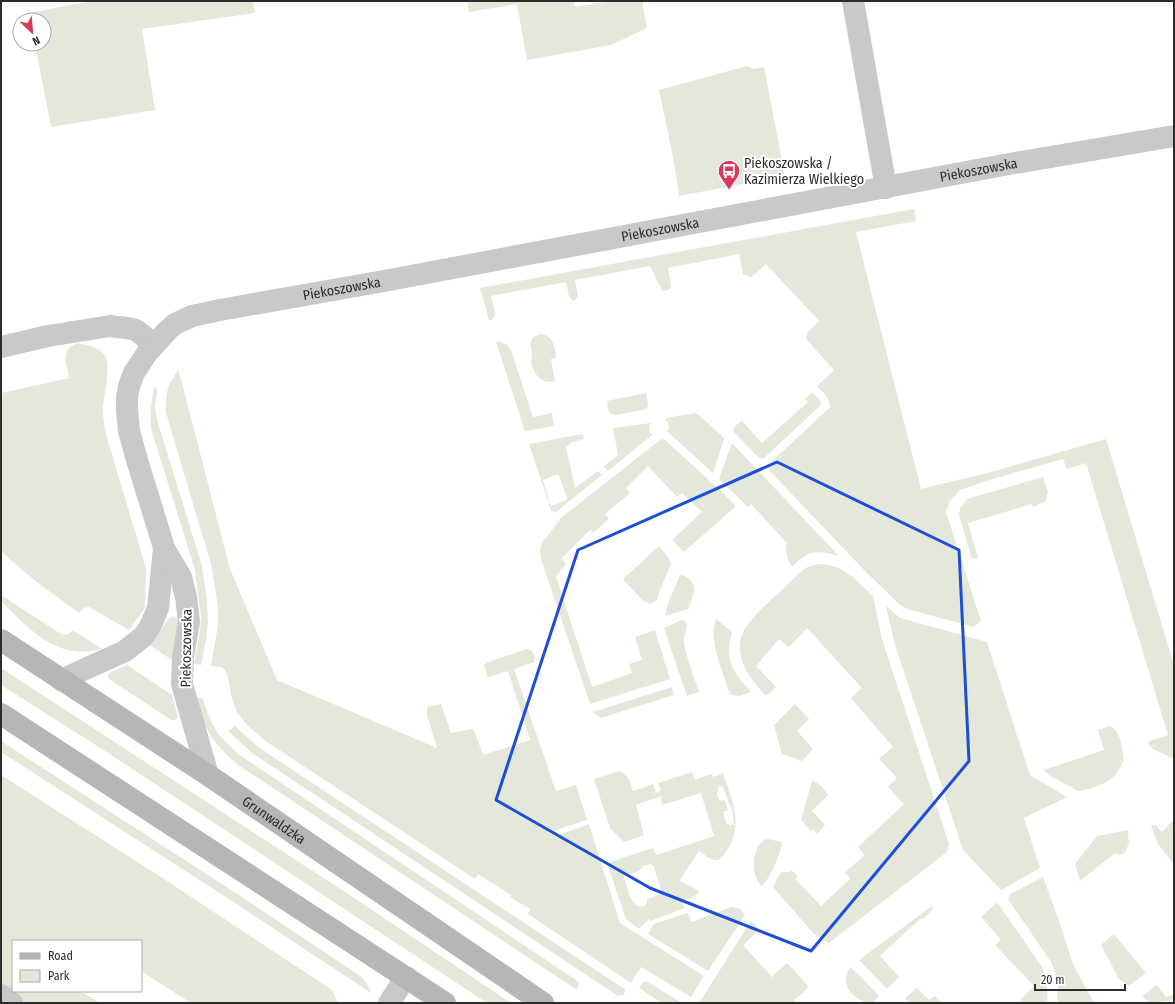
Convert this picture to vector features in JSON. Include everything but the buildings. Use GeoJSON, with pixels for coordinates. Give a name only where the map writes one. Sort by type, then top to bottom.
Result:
{"type":"FeatureCollection","features":[{"type":"Feature","properties":{"kind":"main road","name":"Grunwaldzka"},"geometry":{"type":"LineString","coordinates":[[1,640],[208,775],[494,971],[544,1003]]}},
{"type":"Feature","properties":{"kind":"main road"},"geometry":{"type":"LineString","coordinates":[[1,714],[445,1003]]}},
{"type":"Feature","properties":{"kind":"street"},"geometry":{"type":"LineString","coordinates":[[853,1],[886,188]]}},
{"type":"Feature","properties":{"kind":"street","name":"Piekoszowska"},"geometry":{"type":"LineString","coordinates":[[208,775],[182,684],[183,657],[189,622],[186,597],[181,577],[164,548],[129,431],[126,410],[129,386],[134,373],[154,344],[175,324],[192,316],[220,310],[391,280],[1009,164],[1174,136]]}},
{"type":"Feature","properties":{"kind":"street"},"geometry":{"type":"LineString","coordinates":[[1,347],[48,336],[110,326],[136,330],[154,344]]}},
{"type":"Feature","properties":{"kind":"street","name":"Piekoszowska"},"geometry":{"type":"LineString","coordinates":[[62,680],[125,651],[144,636],[151,625],[158,608],[164,548]]}},
{"type":"Feature","properties":{"kind":"street"},"geometry":{"type":"LineString","coordinates":[[389,1003],[406,977]]}},
{"type":"Feature","properties":{"kind":"street"},"geometry":{"type":"LineString","coordinates":[[1,995],[12,1003]]}},
{"type":"Feature","properties":{"kind":"highlighted area"},"geometry":{"type":"Polygon","coordinates":[[[777,462],[959,550],[969,761],[811,951],[650,888],[496,800],[578,550],[777,462]]]}},
{"type":"Feature","properties":{"kind":"green space"},"geometry":{"type":"Polygon","coordinates":[[[91,1],[253,1],[255,13],[142,29],[155,110],[51,127],[37,52],[52,52],[52,12],[34,12],[91,1]]]}},
{"type":"Feature","properties":{"kind":"green space"},"geometry":{"type":"Polygon","coordinates":[[[467,1],[574,1],[575,7],[610,1],[642,1],[647,28],[611,45],[527,60],[517,4],[469,12],[467,1]]]}},
{"type":"Feature","properties":{"kind":"green space"},"geometry":{"type":"Polygon","coordinates":[[[747,66],[754,69],[764,67],[785,176],[679,196],[674,162],[659,90],[747,66]]]}},
{"type":"Feature","properties":{"kind":"green space"},"geometry":{"type":"Polygon","coordinates":[[[914,209],[916,221],[856,232],[921,489],[991,472],[1106,439],[1174,665],[1174,758],[1151,748],[1148,743],[1168,735],[1086,463],[1067,469],[1063,459],[960,490],[950,501],[946,512],[981,621],[974,627],[907,609],[899,604],[865,571],[766,467],[830,407],[824,393],[817,386],[834,370],[806,337],[807,333],[819,321],[766,264],[750,277],[743,274],[739,254],[668,268],[671,287],[665,291],[662,290],[650,266],[575,280],[578,296],[573,301],[569,297],[566,282],[491,296],[495,314],[492,320],[489,320],[480,288],[914,209]]]}},
{"type":"Feature","properties":{"kind":"green space"},"geometry":{"type":"Polygon","coordinates":[[[541,334],[551,339],[553,342],[556,358],[551,359],[555,381],[550,382],[542,380],[536,374],[532,366],[531,343],[533,337],[541,334]]]}},
{"type":"Feature","properties":{"kind":"green space"},"geometry":{"type":"Polygon","coordinates":[[[496,342],[505,344],[511,350],[533,417],[552,413],[554,426],[525,431],[496,342]]]}},
{"type":"Feature","properties":{"kind":"green space"},"geometry":{"type":"Polygon","coordinates":[[[78,343],[96,348],[102,352],[105,357],[108,371],[103,403],[105,428],[146,568],[145,608],[129,630],[89,607],[83,608],[79,613],[48,591],[1,551],[1,393],[69,378],[66,353],[68,349],[78,343]]]}},
{"type":"Feature","properties":{"kind":"green space"},"geometry":{"type":"Polygon","coordinates":[[[178,370],[230,569],[277,680],[437,748],[427,715],[427,707],[441,704],[451,733],[472,729],[474,730],[483,755],[530,740],[508,671],[488,677],[484,665],[527,649],[532,651],[535,657],[534,662],[514,669],[556,791],[576,785],[587,820],[556,830],[558,835],[589,824],[620,923],[704,976],[691,997],[641,967],[631,983],[528,914],[530,909],[510,897],[511,895],[478,874],[475,879],[267,742],[251,729],[242,719],[235,708],[225,670],[222,667],[211,666],[218,625],[218,607],[211,564],[166,413],[168,390],[171,381],[178,370]]]}},
{"type":"Feature","properties":{"kind":"green space"},"geometry":{"type":"Polygon","coordinates":[[[155,385],[157,390],[155,408],[158,423],[202,566],[207,600],[208,623],[201,665],[194,664],[201,617],[195,570],[152,432],[151,408],[155,385]]]}},
{"type":"Feature","properties":{"kind":"green space"},"geometry":{"type":"Polygon","coordinates":[[[812,392],[821,401],[820,406],[764,458],[759,458],[733,431],[735,426],[742,421],[762,443],[808,402],[805,399],[812,392]]]}},
{"type":"Feature","properties":{"kind":"green space"},"geometry":{"type":"Polygon","coordinates":[[[646,393],[648,404],[647,409],[616,415],[611,414],[609,411],[607,401],[646,393]]]}},
{"type":"Feature","properties":{"kind":"green space"},"geometry":{"type":"Polygon","coordinates":[[[695,413],[724,439],[713,473],[667,430],[669,429],[666,418],[695,413]]]}},
{"type":"Feature","properties":{"kind":"green space"},"geometry":{"type":"Polygon","coordinates":[[[652,424],[649,425],[650,434],[653,434],[608,471],[604,466],[618,455],[613,428],[652,424]]]}},
{"type":"Feature","properties":{"kind":"green space"},"geometry":{"type":"Polygon","coordinates":[[[583,434],[584,439],[572,442],[566,447],[575,488],[598,471],[602,475],[556,512],[551,511],[548,502],[551,506],[566,500],[567,498],[557,474],[543,480],[549,500],[548,501],[529,444],[583,434]]]}},
{"type":"Feature","properties":{"kind":"green space"},"geometry":{"type":"Polygon","coordinates":[[[664,439],[725,495],[735,507],[684,552],[672,540],[702,512],[682,493],[677,497],[648,466],[626,488],[630,493],[605,514],[609,519],[594,532],[590,530],[562,558],[566,564],[556,576],[592,687],[632,673],[629,664],[642,660],[635,637],[655,630],[670,679],[590,704],[541,559],[540,549],[542,543],[562,517],[660,440],[664,439]]]}},
{"type":"Feature","properties":{"kind":"green space"},"geometry":{"type":"Polygon","coordinates":[[[732,443],[839,556],[819,552],[808,554],[792,567],[787,556],[787,543],[751,504],[748,507],[719,479],[732,443]]]}},
{"type":"Feature","properties":{"kind":"green space"},"geometry":{"type":"Polygon","coordinates":[[[1043,477],[1048,492],[1046,501],[1033,507],[1032,504],[968,523],[978,558],[972,559],[959,515],[960,509],[967,499],[1043,477]]]}},
{"type":"Feature","properties":{"kind":"green space"},"geometry":{"type":"Polygon","coordinates":[[[659,546],[669,558],[671,564],[657,600],[651,604],[642,600],[623,579],[659,546]]]}},
{"type":"Feature","properties":{"kind":"green space"},"geometry":{"type":"Polygon","coordinates":[[[820,564],[839,568],[854,578],[873,596],[882,639],[949,844],[947,852],[829,943],[814,934],[773,887],[781,872],[788,872],[791,870],[798,876],[795,879],[821,906],[850,879],[845,872],[865,855],[858,847],[904,804],[888,787],[897,778],[879,759],[893,747],[851,698],[862,688],[807,628],[789,647],[779,639],[756,666],[776,687],[766,696],[747,672],[741,658],[740,651],[742,635],[757,613],[803,570],[820,564]]]}},
{"type":"Feature","properties":{"kind":"green space"},"geometry":{"type":"Polygon","coordinates":[[[680,575],[685,576],[692,582],[694,586],[693,597],[688,609],[665,616],[667,606],[680,575]]]}},
{"type":"Feature","properties":{"kind":"green space"},"geometry":{"type":"Polygon","coordinates":[[[1,595],[61,634],[68,634],[73,630],[102,649],[86,652],[71,651],[58,647],[34,632],[23,622],[1,601],[1,595]]]}},
{"type":"Feature","properties":{"kind":"green space"},"geometry":{"type":"Polygon","coordinates":[[[886,606],[900,618],[987,642],[1030,775],[1067,797],[1024,818],[1040,868],[1001,890],[963,850],[895,645],[886,606]]]}},
{"type":"Feature","properties":{"kind":"green space"},"geometry":{"type":"Polygon","coordinates":[[[173,616],[179,621],[172,660],[151,646],[168,619],[173,616]]]}},
{"type":"Feature","properties":{"kind":"green space"},"geometry":{"type":"Polygon","coordinates":[[[716,619],[732,632],[729,650],[732,665],[739,678],[751,692],[739,696],[732,695],[728,689],[719,663],[715,645],[714,627],[716,619]]]}},
{"type":"Feature","properties":{"kind":"green space"},"geometry":{"type":"Polygon","coordinates":[[[685,620],[687,627],[684,638],[685,650],[699,692],[687,696],[664,628],[679,621],[685,620]]]}},
{"type":"Feature","properties":{"kind":"green space"},"geometry":{"type":"Polygon","coordinates":[[[127,665],[172,695],[178,717],[176,720],[171,720],[109,679],[109,673],[127,665]]]}},
{"type":"Feature","properties":{"kind":"green space"},"geometry":{"type":"Polygon","coordinates":[[[1,668],[345,892],[511,1003],[487,1003],[102,749],[1,685],[1,668]]]}},
{"type":"Feature","properties":{"kind":"green space"},"geometry":{"type":"Polygon","coordinates":[[[672,687],[674,695],[601,718],[593,712],[672,687]]]}},
{"type":"Feature","properties":{"kind":"green space"},"geometry":{"type":"Polygon","coordinates":[[[195,696],[203,699],[213,725],[221,737],[241,756],[579,982],[577,990],[238,765],[210,735],[198,708],[195,696]]]}},
{"type":"Feature","properties":{"kind":"green space"},"geometry":{"type":"Polygon","coordinates":[[[795,704],[809,719],[797,731],[813,749],[802,761],[782,754],[774,725],[795,704]]]}},
{"type":"Feature","properties":{"kind":"green space"},"geometry":{"type":"Polygon","coordinates":[[[235,726],[258,747],[626,990],[623,995],[618,996],[252,753],[228,731],[235,726]]]}},
{"type":"Feature","properties":{"kind":"green space"},"geometry":{"type":"Polygon","coordinates":[[[1110,726],[1114,728],[1119,736],[1124,759],[1117,773],[1110,780],[1093,788],[1078,791],[1049,775],[1044,770],[1104,750],[1098,730],[1110,726]]]}},
{"type":"Feature","properties":{"kind":"green space"},"geometry":{"type":"Polygon","coordinates":[[[1,741],[242,897],[359,975],[365,981],[371,993],[1,752],[1,741]]]}},
{"type":"Feature","properties":{"kind":"green space"},"geometry":{"type":"Polygon","coordinates":[[[619,771],[627,776],[633,791],[653,784],[656,793],[661,790],[658,783],[692,772],[695,780],[711,774],[713,777],[723,773],[734,806],[735,828],[733,838],[728,849],[720,859],[714,860],[699,851],[680,881],[699,891],[695,896],[683,901],[682,903],[685,908],[650,921],[649,919],[639,929],[626,919],[607,863],[653,848],[656,855],[714,836],[701,793],[662,805],[661,796],[636,805],[644,835],[624,842],[610,828],[594,779],[619,771]],[[719,786],[717,795],[720,801],[725,800],[728,810],[723,812],[727,825],[729,824],[730,826],[732,824],[734,826],[733,814],[723,787],[719,786]],[[651,864],[643,866],[639,871],[624,876],[631,898],[638,906],[642,907],[647,904],[647,899],[662,893],[654,867],[651,864]]]}},
{"type":"Feature","properties":{"kind":"green space"},"geometry":{"type":"Polygon","coordinates":[[[1,775],[161,877],[332,990],[338,1003],[191,1003],[142,972],[142,940],[12,940],[12,992],[82,992],[100,1003],[25,1003],[1,986],[1,775]]]}},
{"type":"Feature","properties":{"kind":"green space"},"geometry":{"type":"Polygon","coordinates":[[[812,781],[820,785],[828,795],[812,811],[825,825],[817,834],[813,829],[811,831],[801,820],[812,781]]]}},
{"type":"Feature","properties":{"kind":"green space"},"geometry":{"type":"Polygon","coordinates":[[[1174,821],[1174,864],[1158,844],[1151,825],[1156,825],[1162,832],[1171,822],[1174,821]]]}},
{"type":"Feature","properties":{"kind":"green space"},"geometry":{"type":"Polygon","coordinates":[[[1128,830],[1129,843],[1125,853],[1119,855],[1115,853],[1080,881],[1075,864],[1097,836],[1128,830]]]}},
{"type":"Feature","properties":{"kind":"green space"},"geometry":{"type":"Polygon","coordinates":[[[768,839],[782,842],[782,844],[774,866],[762,886],[755,875],[754,860],[758,846],[763,841],[768,839]]]}},
{"type":"Feature","properties":{"kind":"green space"},"geometry":{"type":"Polygon","coordinates":[[[1043,877],[1073,964],[1094,1003],[1060,1003],[1057,998],[1057,977],[1051,962],[1008,899],[1010,894],[1043,877]]]}},
{"type":"Feature","properties":{"kind":"green space"},"geometry":{"type":"Polygon","coordinates":[[[997,902],[1042,967],[1047,985],[1047,1003],[1022,1003],[1020,1000],[1034,986],[995,945],[1001,940],[981,917],[997,902]]]}},
{"type":"Feature","properties":{"kind":"green space"},"geometry":{"type":"Polygon","coordinates":[[[932,906],[933,909],[923,919],[921,918],[880,956],[899,977],[887,989],[859,960],[932,906]]]}},
{"type":"Feature","properties":{"kind":"green space"},"geometry":{"type":"Polygon","coordinates":[[[731,907],[739,908],[745,915],[708,971],[648,934],[654,924],[687,913],[692,922],[731,907]]]}},
{"type":"Feature","properties":{"kind":"green space"},"geometry":{"type":"Polygon","coordinates":[[[751,921],[757,927],[758,931],[743,945],[772,977],[786,964],[788,964],[808,986],[807,989],[794,1000],[796,1003],[699,1003],[751,921]]]}},
{"type":"Feature","properties":{"kind":"green space"},"geometry":{"type":"Polygon","coordinates":[[[1114,934],[1146,973],[1129,986],[1119,979],[1101,945],[1114,934]]]}},
{"type":"Feature","properties":{"kind":"green space"},"geometry":{"type":"Polygon","coordinates":[[[851,967],[879,996],[873,1003],[860,1000],[850,991],[846,979],[847,973],[851,967]]]}},
{"type":"Feature","properties":{"kind":"green space"},"geometry":{"type":"Polygon","coordinates":[[[646,981],[682,1003],[662,1003],[639,988],[643,982],[646,981]]]}},
{"type":"Feature","properties":{"kind":"green space"},"geometry":{"type":"Polygon","coordinates":[[[1157,985],[1166,997],[1174,994],[1174,1000],[1150,1003],[1142,996],[1157,985]]]}},
{"type":"Feature","properties":{"kind":"green space"},"geometry":{"type":"Polygon","coordinates":[[[917,988],[929,1000],[935,996],[942,1003],[913,1003],[905,1000],[906,997],[917,988]]]}},
{"type":"Feature","properties":{"kind":"place","name":"Piekoszowska / Kazimierza Wielkiego"},"geometry":{"type":"Point","coordinates":[729,190]}}]}
